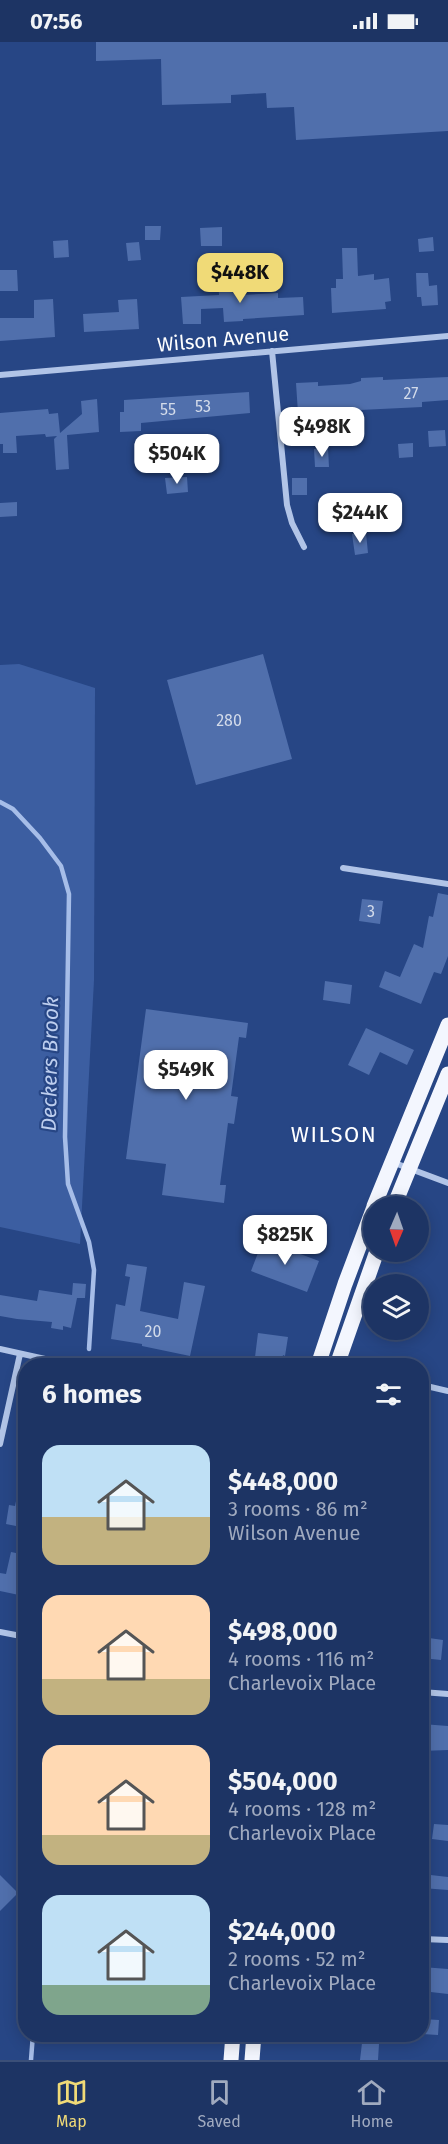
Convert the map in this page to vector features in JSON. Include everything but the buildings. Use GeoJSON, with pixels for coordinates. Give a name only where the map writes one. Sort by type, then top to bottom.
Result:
{"type":"FeatureCollection","features":[{"type":"Feature","properties":{"kind":"main road"},"geometry":{"type":"LineString","coordinates":[[378,1196],[448,1025]]}},
{"type":"Feature","properties":{"kind":"main road"},"geometry":{"type":"LineString","coordinates":[[398,1196],[448,1074]]}},
{"type":"Feature","properties":{"kind":"main road"},"geometry":{"type":"LineString","coordinates":[[326,1358],[345,1284],[363,1236]]}},
{"type":"Feature","properties":{"kind":"main road"},"geometry":{"type":"LineString","coordinates":[[328,1358],[372,1262]]}},
{"type":"Feature","properties":{"kind":"main road"},"geometry":{"type":"LineString","coordinates":[[231,2060],[232,2042]]}},
{"type":"Feature","properties":{"kind":"main road"},"geometry":{"type":"LineString","coordinates":[[252,2060],[253,2042]]}},
{"type":"Feature","properties":{"kind":"street","name":"Wilson Avenue"},"geometry":{"type":"LineString","coordinates":[[0,375],[448,336]]}},
{"type":"Feature","properties":{"kind":"street"},"geometry":{"type":"LineString","coordinates":[[272,351],[287,505],[292,523],[304,547]]}},
{"type":"Feature","properties":{"kind":"street"},"geometry":{"type":"LineString","coordinates":[[343,868],[448,884]]}},
{"type":"Feature","properties":{"kind":"street"},"geometry":{"type":"LineString","coordinates":[[391,1162],[448,1183]]}},
{"type":"Feature","properties":{"kind":"street"},"geometry":{"type":"LineString","coordinates":[[0,1349],[39,1358]]}},
{"type":"Feature","properties":{"kind":"street"},"geometry":{"type":"LineString","coordinates":[[19,1358],[20,1354]]}},
{"type":"Feature","properties":{"kind":"street"},"geometry":{"type":"LineString","coordinates":[[0,1444],[18,1363]]}},
{"type":"Feature","properties":{"kind":"street"},"geometry":{"type":"LineString","coordinates":[[429,1387],[448,1391]]}},
{"type":"Feature","properties":{"kind":"street"},"geometry":{"type":"LineString","coordinates":[[0,1632],[18,1635]]}},
{"type":"Feature","properties":{"kind":"street"},"geometry":{"type":"LineString","coordinates":[[429,1693],[448,1694]]}},
{"type":"Feature","properties":{"kind":"street"},"geometry":{"type":"LineString","coordinates":[[429,1939],[448,1940]]}},
{"type":"Feature","properties":{"kind":"shaded area"},"geometry":{"type":"Polygon","coordinates":[[[19,664],[95,688],[94,980],[80,1244],[0,1227],[0,665],[19,664]]]}},
{"type":"Feature","properties":{"kind":"waterway","name":"Deckers Brook"},"geometry":{"type":"LineString","coordinates":[[0,802],[13,809],[40,838],[61,866],[69,894],[65,1137],[68,1184],[89,1242],[94,1270],[89,1349]]}},
{"type":"Feature","properties":{"kind":"waterway","name":"Deckers Brook"},"geometry":{"type":"LineString","coordinates":[[31,2060],[32,2042]]}},
{"type":"Feature","properties":{"kind":"district","name":"WILSON"},"geometry":{"type":"Point","coordinates":[334,1134]}}]}
